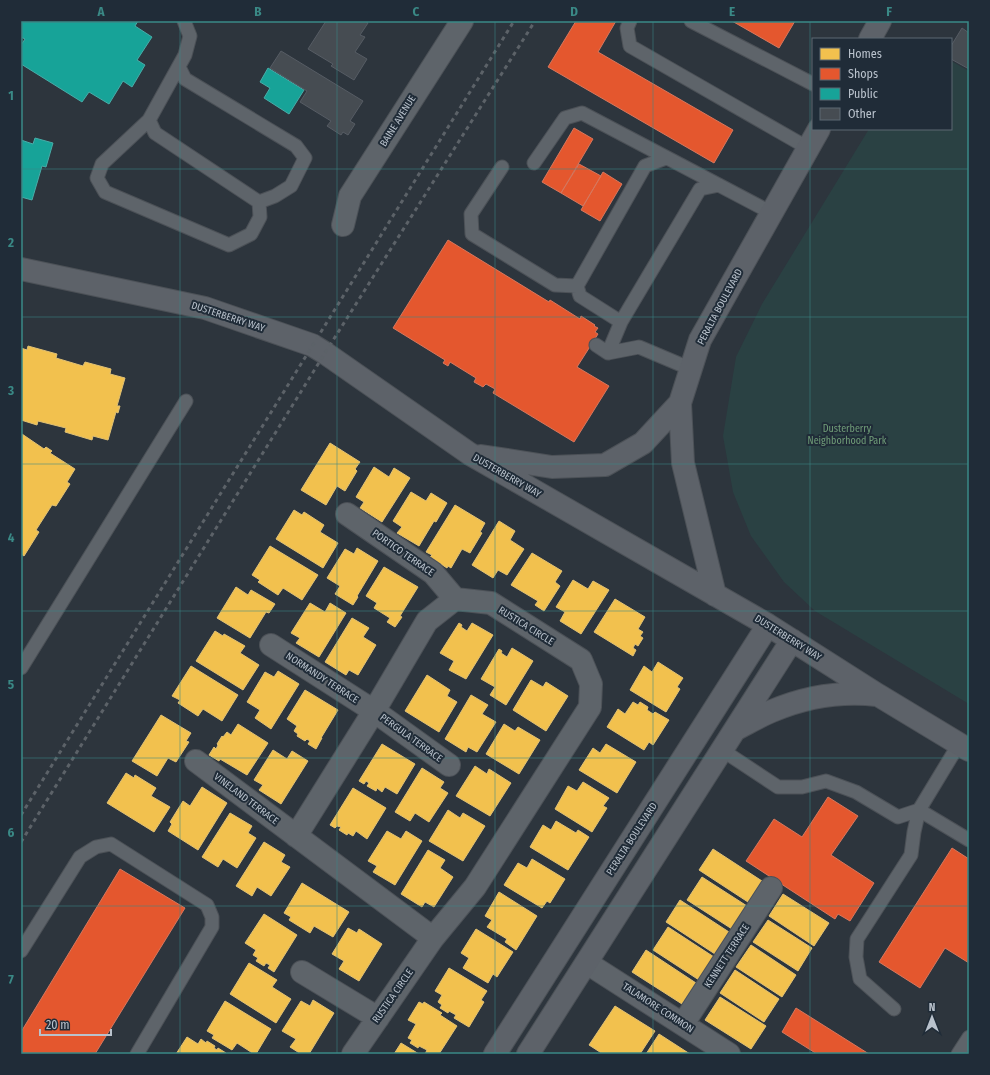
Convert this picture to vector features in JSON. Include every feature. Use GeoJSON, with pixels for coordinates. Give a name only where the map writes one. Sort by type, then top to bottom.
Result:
{"type":"FeatureCollection","features":[{"type":"Feature","properties":{"kind":"main road"},"geometry":{"type":"LineString","coordinates":[[871,38],[880,21]]}},
{"type":"Feature","properties":{"kind":"main road","name":"PERALTA BOULEVARD"},"geometry":{"type":"LineString","coordinates":[[716,595],[683,463],[680,403],[700,340],[818,130]]}},
{"type":"Feature","properties":{"kind":"main road","name":"DUSTERBERRY WAY"},"geometry":{"type":"LineString","coordinates":[[21,268],[205,308],[312,345],[470,454],[768,625],[878,695],[964,747]]}},
{"type":"Feature","properties":{"kind":"main road"},"geometry":{"type":"LineString","coordinates":[[470,454],[552,467],[605,465],[643,443],[680,403]]}},
{"type":"Feature","properties":{"kind":"main road","name":"PERALTA BOULEVARD"},"geometry":{"type":"LineString","coordinates":[[495,1054],[768,625]]}},
{"type":"Feature","properties":{"kind":"main road"},"geometry":{"type":"LineString","coordinates":[[528,1054],[792,640]]}},
{"type":"Feature","properties":{"kind":"main road"},"geometry":{"type":"LineString","coordinates":[[735,729],[771,711],[801,700],[842,694],[878,695]]}},
{"type":"Feature","properties":{"kind":"street","name":"BAINE AVENUE"},"geometry":{"type":"LineString","coordinates":[[343,225],[350,196],[462,21]]}},
{"type":"Feature","properties":{"kind":"street","name":"PORTICO TERRACE"},"geometry":{"type":"LineString","coordinates":[[347,514],[433,573],[455,599]]}},
{"type":"Feature","properties":{"kind":"street"},"geometry":{"type":"LineString","coordinates":[[433,938],[296,836],[374,711],[427,621],[455,599]]}},
{"type":"Feature","properties":{"kind":"street","name":"RUSTICA CIRCLE"},"geometry":{"type":"LineString","coordinates":[[353,1054],[433,938],[475,887],[590,707],[591,684],[581,660],[491,603],[455,599]]}},
{"type":"Feature","properties":{"kind":"street","name":"NORMANDY TERRACE"},"geometry":{"type":"LineString","coordinates":[[271,645],[374,711]]}},
{"type":"Feature","properties":{"kind":"street","name":"PERGULA TERRACE"},"geometry":{"type":"LineString","coordinates":[[374,711],[449,765]]}},
{"type":"Feature","properties":{"kind":"street","name":"VINELAND TERRACE"},"geometry":{"type":"LineString","coordinates":[[196,761],[296,836]]}},
{"type":"Feature","properties":{"kind":"street","name":"KENNETT TERRACE"},"geometry":{"type":"LineString","coordinates":[[682,1024],[771,888]]}},
{"type":"Feature","properties":{"kind":"street","name":"TALAMORE COMMON"},"geometry":{"type":"LineString","coordinates":[[587,963],[729,1054]]}},
{"type":"Feature","properties":{"kind":"street"},"geometry":{"type":"LineString","coordinates":[[302,972],[378,1018]]}},
{"type":"Feature","properties":{"kind":"lane"},"geometry":{"type":"LineString","coordinates":[[184,21],[190,36],[185,55],[179,66],[149,120],[102,164],[97,178],[105,192],[229,245],[251,234],[260,217],[259,202]]}},
{"type":"Feature","properties":{"kind":"lane"},"geometry":{"type":"LineString","coordinates":[[630,21],[627,28],[630,46],[808,148]]}},
{"type":"Feature","properties":{"kind":"lane"},"geometry":{"type":"LineString","coordinates":[[691,21],[812,83]]}},
{"type":"Feature","properties":{"kind":"lane"},"geometry":{"type":"LineString","coordinates":[[179,66],[185,79],[296,146],[305,158],[291,186],[275,196],[259,202]]}},
{"type":"Feature","properties":{"kind":"lane"},"geometry":{"type":"LineString","coordinates":[[534,163],[565,118],[582,113],[772,213]]}},
{"type":"Feature","properties":{"kind":"lane"},"geometry":{"type":"LineString","coordinates":[[149,120],[155,134],[259,202]]}},
{"type":"Feature","properties":{"kind":"lane"},"geometry":{"type":"LineString","coordinates":[[621,322],[580,296],[577,286],[645,166],[666,158]]}},
{"type":"Feature","properties":{"kind":"lane"},"geometry":{"type":"LineString","coordinates":[[502,167],[471,214],[472,234],[555,285],[577,286]]}},
{"type":"Feature","properties":{"kind":"lane"},"geometry":{"type":"LineString","coordinates":[[608,353],[621,322],[700,189],[719,186]]}},
{"type":"Feature","properties":{"kind":"lane"},"geometry":{"type":"LineString","coordinates":[[596,345],[608,353],[639,347],[691,369]]}},
{"type":"Feature","properties":{"kind":"lane"},"geometry":{"type":"LineString","coordinates":[[21,668],[186,401]]}},
{"type":"Feature","properties":{"kind":"lane"},"geometry":{"type":"LineString","coordinates":[[894,1009],[860,979],[856,958],[857,939],[911,855],[919,810],[964,747]]}},
{"type":"Feature","properties":{"kind":"lane"},"geometry":{"type":"LineString","coordinates":[[722,750],[778,787],[802,787],[826,781],[856,792],[898,817],[919,810],[969,840]]}},
{"type":"Feature","properties":{"kind":"lane"},"geometry":{"type":"LineString","coordinates":[[21,951],[80,857],[96,847],[111,844],[207,905],[212,917],[212,927],[137,1054]]}},
{"type":"Feature","properties":{"kind":"lane"},"geometry":{"type":"LineString","coordinates":[[958,1054],[969,1037]]}},
{"type":"Feature","properties":{"kind":"green space","name":"Dusterberry Neighborhood Park"},"geometry":{"type":"Polygon","coordinates":[[[952,62],[969,71],[969,704],[815,611],[784,582],[751,536],[733,492],[723,436],[736,357],[762,304],[868,130],[952,130],[952,62]]]}},
{"type":"Feature","properties":{"kind":"building: Homes"},"geometry":{"type":"Polygon","coordinates":[[[28,346],[57,354],[56,358],[83,366],[85,362],[111,369],[110,374],[125,378],[117,406],[120,406],[118,413],[116,412],[108,440],[93,436],[92,440],[65,432],[66,428],[38,421],[37,425],[21,420],[21,348],[27,350],[28,346]]]}},
{"type":"Feature","properties":{"kind":"building: Homes"},"geometry":{"type":"Polygon","coordinates":[[[22,434],[44,449],[46,447],[52,451],[50,453],[75,469],[67,482],[70,484],[56,506],[52,505],[36,530],[39,532],[24,556],[21,554],[22,434]]]}},
{"type":"Feature","properties":{"kind":"building: Homes"},"geometry":{"type":"Polygon","coordinates":[[[330,443],[360,462],[355,469],[357,471],[345,491],[337,486],[326,505],[301,490],[330,443]]]}},
{"type":"Feature","properties":{"kind":"building: Homes"},"geometry":{"type":"Polygon","coordinates":[[[374,467],[389,477],[394,468],[410,478],[382,522],[360,508],[364,502],[356,497],[374,467]]]}},
{"type":"Feature","properties":{"kind":"building: Homes"},"geometry":{"type":"Polygon","coordinates":[[[411,492],[426,501],[431,493],[447,503],[419,546],[397,533],[402,527],[393,521],[411,492]]]}},
{"type":"Feature","properties":{"kind":"building: Homes"},"geometry":{"type":"Polygon","coordinates":[[[455,505],[485,523],[480,532],[482,533],[470,553],[462,549],[451,568],[448,566],[447,568],[430,557],[432,555],[426,552],[455,505]]]}},
{"type":"Feature","properties":{"kind":"building: Homes"},"geometry":{"type":"Polygon","coordinates":[[[294,510],[302,515],[304,512],[324,525],[320,532],[338,543],[323,568],[276,539],[294,510]]]}},
{"type":"Feature","properties":{"kind":"building: Homes"},"geometry":{"type":"Polygon","coordinates":[[[499,521],[515,531],[510,540],[524,549],[507,575],[498,570],[493,578],[472,565],[499,521]]]}},
{"type":"Feature","properties":{"kind":"building: Homes"},"geometry":{"type":"Polygon","coordinates":[[[270,546],[318,575],[302,600],[283,588],[278,595],[258,582],[260,580],[252,575],[270,546]]]}},
{"type":"Feature","properties":{"kind":"building: Homes"},"geometry":{"type":"Polygon","coordinates":[[[357,548],[378,561],[353,605],[335,594],[340,586],[327,578],[345,549],[354,554],[357,548]]]}},
{"type":"Feature","properties":{"kind":"building: Homes"},"geometry":{"type":"Polygon","coordinates":[[[532,553],[562,571],[555,582],[560,586],[544,611],[535,605],[538,601],[511,585],[532,553]]]}},
{"type":"Feature","properties":{"kind":"building: Homes"},"geometry":{"type":"Polygon","coordinates":[[[384,567],[418,587],[395,627],[387,622],[390,618],[374,608],[377,603],[366,596],[384,567]]]}},
{"type":"Feature","properties":{"kind":"building: Homes"},"geometry":{"type":"Polygon","coordinates":[[[573,580],[588,589],[593,581],[609,590],[581,634],[560,621],[565,612],[556,607],[573,580]]]}},
{"type":"Feature","properties":{"kind":"building: Homes"},"geometry":{"type":"Polygon","coordinates":[[[236,587],[248,595],[251,590],[275,604],[269,613],[266,612],[250,638],[217,618],[236,587]]]}},
{"type":"Feature","properties":{"kind":"building: Homes"},"geometry":{"type":"Polygon","coordinates":[[[615,599],[645,617],[638,629],[643,632],[640,636],[643,638],[638,646],[635,644],[633,648],[636,650],[633,656],[594,632],[615,599]]]}},
{"type":"Feature","properties":{"kind":"building: Homes"},"geometry":{"type":"Polygon","coordinates":[[[310,603],[325,612],[330,603],[346,613],[319,657],[296,643],[300,638],[291,633],[310,603]]]}},
{"type":"Feature","properties":{"kind":"building: Homes"},"geometry":{"type":"Polygon","coordinates":[[[352,618],[369,628],[363,637],[376,645],[358,675],[349,670],[346,675],[325,662],[352,618]]]}},
{"type":"Feature","properties":{"kind":"building: Homes"},"geometry":{"type":"Polygon","coordinates":[[[459,623],[462,625],[461,627],[467,631],[472,623],[493,635],[466,679],[449,670],[454,661],[440,653],[459,623]]]}},
{"type":"Feature","properties":{"kind":"building: Homes"},"geometry":{"type":"Polygon","coordinates":[[[215,631],[223,636],[224,634],[245,646],[240,653],[259,665],[243,690],[196,661],[215,631]]]}},
{"type":"Feature","properties":{"kind":"building: Homes"},"geometry":{"type":"Polygon","coordinates":[[[512,648],[533,661],[506,705],[490,695],[495,687],[481,679],[499,649],[502,651],[501,653],[507,657],[512,648]]]}},
{"type":"Feature","properties":{"kind":"building: Homes"},"geometry":{"type":"Polygon","coordinates":[[[658,662],[683,678],[677,687],[680,689],[666,712],[630,690],[644,666],[652,672],[658,662]]]}},
{"type":"Feature","properties":{"kind":"building: Homes"},"geometry":{"type":"Polygon","coordinates":[[[191,666],[238,695],[222,721],[203,709],[198,716],[178,703],[180,700],[172,696],[191,666]]]}},
{"type":"Feature","properties":{"kind":"building: Homes"},"geometry":{"type":"Polygon","coordinates":[[[278,671],[299,684],[271,729],[255,718],[260,710],[247,702],[265,672],[274,677],[278,671]]]}},
{"type":"Feature","properties":{"kind":"building: Homes"},"geometry":{"type":"Polygon","coordinates":[[[427,675],[450,690],[447,696],[457,702],[439,732],[405,711],[427,675]]]}},
{"type":"Feature","properties":{"kind":"building: Homes"},"geometry":{"type":"Polygon","coordinates":[[[531,680],[543,687],[546,682],[568,696],[546,731],[513,710],[531,680]]]}},
{"type":"Feature","properties":{"kind":"building: Homes"},"geometry":{"type":"Polygon","coordinates":[[[305,690],[338,710],[316,749],[308,744],[310,741],[307,739],[305,741],[297,736],[298,734],[294,731],[297,726],[287,719],[305,690]]]}},
{"type":"Feature","properties":{"kind":"building: Homes"},"geometry":{"type":"Polygon","coordinates":[[[471,695],[488,705],[482,714],[496,722],[477,752],[468,747],[466,752],[445,739],[471,695]]]}},
{"type":"Feature","properties":{"kind":"building: Homes"},"geometry":{"type":"Polygon","coordinates":[[[633,702],[638,705],[640,702],[648,707],[647,710],[653,714],[655,712],[669,720],[653,745],[649,742],[644,750],[607,727],[618,709],[625,714],[633,702]]]}},
{"type":"Feature","properties":{"kind":"building: Homes"},"geometry":{"type":"Polygon","coordinates":[[[161,715],[191,733],[186,741],[189,742],[176,762],[168,758],[157,776],[132,761],[161,715]]]}},
{"type":"Feature","properties":{"kind":"building: Homes"},"geometry":{"type":"Polygon","coordinates":[[[238,724],[268,743],[247,775],[220,759],[219,761],[209,755],[214,747],[216,749],[222,736],[223,737],[227,732],[231,735],[238,724]]]}},
{"type":"Feature","properties":{"kind":"building: Homes"},"geometry":{"type":"Polygon","coordinates":[[[504,724],[515,731],[518,727],[540,740],[519,774],[486,754],[504,724]]]}},
{"type":"Feature","properties":{"kind":"building: Homes"},"geometry":{"type":"Polygon","coordinates":[[[382,744],[415,764],[397,794],[385,787],[382,792],[377,788],[376,791],[367,786],[369,783],[366,781],[364,784],[359,781],[382,744]]]}},
{"type":"Feature","properties":{"kind":"building: Homes"},"geometry":{"type":"Polygon","coordinates":[[[606,744],[636,762],[617,793],[579,770],[593,748],[600,753],[606,744]]]}},
{"type":"Feature","properties":{"kind":"building: Homes"},"geometry":{"type":"Polygon","coordinates":[[[273,750],[287,759],[292,751],[308,761],[281,804],[259,790],[263,785],[254,780],[273,750]]]}},
{"type":"Feature","properties":{"kind":"building: Homes"},"geometry":{"type":"Polygon","coordinates":[[[475,766],[487,774],[489,769],[511,783],[490,816],[456,796],[475,766]]]}},
{"type":"Feature","properties":{"kind":"building: Homes"},"geometry":{"type":"Polygon","coordinates":[[[422,768],[444,782],[440,788],[448,793],[429,822],[415,813],[410,821],[395,812],[422,768]]]}},
{"type":"Feature","properties":{"kind":"building: Homes"},"geometry":{"type":"Polygon","coordinates":[[[126,773],[134,778],[135,775],[156,788],[151,796],[170,807],[154,832],[107,803],[126,773]]]}},
{"type":"Feature","properties":{"kind":"building: Homes"},"geometry":{"type":"Polygon","coordinates":[[[583,782],[609,798],[603,806],[607,808],[592,832],[555,809],[568,786],[577,791],[583,782]]]}},
{"type":"Feature","properties":{"kind":"building: Homes"},"geometry":{"type":"Polygon","coordinates":[[[202,787],[227,803],[198,850],[168,831],[172,824],[170,822],[183,801],[190,806],[202,787]]]}},
{"type":"Feature","properties":{"kind":"building: Homes"},"geometry":{"type":"Polygon","coordinates":[[[353,788],[386,808],[367,839],[356,831],[353,836],[348,833],[347,835],[339,830],[341,827],[337,826],[335,828],[330,825],[353,788]]]}},
{"type":"Feature","properties":{"kind":"building: Homes"},"geometry":{"type":"Polygon","coordinates":[[[448,810],[460,818],[463,813],[485,826],[463,861],[429,841],[448,810]]]}},
{"type":"Feature","properties":{"kind":"building: Homes"},"geometry":{"type":"Polygon","coordinates":[[[230,813],[252,826],[248,833],[256,838],[237,868],[223,859],[218,867],[202,857],[230,813]]]}},
{"type":"Feature","properties":{"kind":"building: Homes"},"geometry":{"type":"Polygon","coordinates":[[[556,821],[576,833],[578,830],[589,837],[568,870],[530,847],[543,825],[551,830],[556,821]]]}},
{"type":"Feature","properties":{"kind":"building: Homes"},"geometry":{"type":"Polygon","coordinates":[[[387,831],[401,839],[406,831],[422,841],[395,885],[373,872],[377,866],[368,861],[387,831]]]}},
{"type":"Feature","properties":{"kind":"building: Homes"},"geometry":{"type":"Polygon","coordinates":[[[264,842],[285,855],[281,862],[290,867],[271,896],[257,887],[252,896],[236,886],[264,842]]]}},
{"type":"Feature","properties":{"kind":"building: Homes"},"geometry":{"type":"Polygon","coordinates":[[[713,849],[762,881],[748,902],[699,870],[713,849]]]}},
{"type":"Feature","properties":{"kind":"building: Homes"},"geometry":{"type":"Polygon","coordinates":[[[428,850],[445,860],[440,868],[453,877],[434,907],[425,902],[422,907],[401,894],[428,850]]]}},
{"type":"Feature","properties":{"kind":"building: Homes"},"geometry":{"type":"Polygon","coordinates":[[[532,859],[565,879],[550,903],[547,901],[542,908],[504,885],[518,863],[527,868],[532,859]]]}},
{"type":"Feature","properties":{"kind":"building: Homes"},"geometry":{"type":"Polygon","coordinates":[[[702,877],[747,906],[732,929],[687,900],[702,877]]]}},
{"type":"Feature","properties":{"kind":"building: Homes"},"geometry":{"type":"Polygon","coordinates":[[[302,883],[349,912],[333,937],[314,926],[310,933],[289,920],[291,917],[284,913],[302,883]]]}},
{"type":"Feature","properties":{"kind":"building: Homes"},"geometry":{"type":"Polygon","coordinates":[[[499,892],[537,916],[516,950],[505,942],[507,939],[487,927],[492,920],[485,916],[499,892]]]}},
{"type":"Feature","properties":{"kind":"building: Homes"},"geometry":{"type":"Polygon","coordinates":[[[783,894],[829,923],[814,946],[769,916],[783,894]]]}},
{"type":"Feature","properties":{"kind":"building: Homes"},"geometry":{"type":"Polygon","coordinates":[[[680,900],[729,932],[715,954],[666,922],[680,900]]]}},
{"type":"Feature","properties":{"kind":"building: Homes"},"geometry":{"type":"Polygon","coordinates":[[[264,914],[297,935],[274,972],[268,968],[270,965],[266,963],[264,966],[256,961],[258,958],[253,955],[256,950],[245,943],[264,914]]]}},
{"type":"Feature","properties":{"kind":"building: Homes"},"geometry":{"type":"Polygon","coordinates":[[[768,920],[812,948],[798,971],[753,942],[768,920]]]}},
{"type":"Feature","properties":{"kind":"building: Homes"},"geometry":{"type":"Polygon","coordinates":[[[668,927],[714,957],[699,980],[653,950],[668,927]]]}},
{"type":"Feature","properties":{"kind":"building: Homes"},"geometry":{"type":"Polygon","coordinates":[[[348,928],[357,933],[359,929],[382,944],[359,981],[339,969],[344,961],[332,954],[348,928]]]}},
{"type":"Feature","properties":{"kind":"building: Homes"},"geometry":{"type":"Polygon","coordinates":[[[476,929],[513,952],[497,977],[493,974],[488,983],[463,968],[469,958],[461,953],[476,929]]]}},
{"type":"Feature","properties":{"kind":"building: Homes"},"geometry":{"type":"Polygon","coordinates":[[[751,945],[796,975],[782,997],[736,967],[751,945]]]}},
{"type":"Feature","properties":{"kind":"building: Homes"},"geometry":{"type":"Polygon","coordinates":[[[646,950],[696,983],[682,1004],[632,972],[646,950]]]}},
{"type":"Feature","properties":{"kind":"building: Homes"},"geometry":{"type":"Polygon","coordinates":[[[249,963],[277,980],[272,987],[291,999],[276,1023],[230,994],[249,963]]]}},
{"type":"Feature","properties":{"kind":"building: Homes"},"geometry":{"type":"Polygon","coordinates":[[[449,968],[487,991],[481,1000],[484,1002],[469,1027],[454,1018],[456,1015],[449,1011],[448,1013],[440,1008],[442,1005],[438,1002],[442,995],[435,991],[449,968]]]}},
{"type":"Feature","properties":{"kind":"building: Homes"},"geometry":{"type":"Polygon","coordinates":[[[735,970],[779,999],[764,1022],[720,993],[735,970]]]}},
{"type":"Feature","properties":{"kind":"building: Homes"},"geometry":{"type":"Polygon","coordinates":[[[720,997],[766,1026],[751,1049],[705,1020],[720,997]]]}},
{"type":"Feature","properties":{"kind":"building: Homes"},"geometry":{"type":"Polygon","coordinates":[[[313,1000],[334,1013],[309,1054],[301,1054],[290,1047],[296,1039],[282,1031],[301,1001],[310,1006],[313,1000]]]}},
{"type":"Feature","properties":{"kind":"building: Homes"},"geometry":{"type":"Polygon","coordinates":[[[225,1001],[271,1029],[256,1054],[237,1043],[232,1050],[212,1038],[214,1035],[207,1031],[225,1001]]]}},
{"type":"Feature","properties":{"kind":"building: Homes"},"geometry":{"type":"Polygon","coordinates":[[[419,1002],[423,1004],[424,1002],[442,1013],[440,1015],[457,1026],[439,1054],[425,1054],[427,1050],[419,1046],[418,1048],[410,1043],[412,1040],[408,1038],[416,1024],[408,1020],[419,1002]]]}},
{"type":"Feature","properties":{"kind":"building: Homes"},"geometry":{"type":"Polygon","coordinates":[[[615,1006],[655,1031],[640,1054],[603,1054],[589,1045],[615,1006]]]}},
{"type":"Feature","properties":{"kind":"building: Homes"},"geometry":{"type":"Polygon","coordinates":[[[659,1034],[690,1054],[646,1054],[659,1034]]]}},
{"type":"Feature","properties":{"kind":"building: Homes"},"geometry":{"type":"Polygon","coordinates":[[[187,1037],[198,1044],[201,1039],[206,1043],[207,1041],[215,1046],[214,1048],[217,1050],[218,1048],[226,1053],[176,1054],[187,1037]]]}},
{"type":"Feature","properties":{"kind":"building: Homes"},"geometry":{"type":"Polygon","coordinates":[[[401,1043],[419,1054],[394,1054],[401,1043]]]}},
{"type":"Feature","properties":{"kind":"building: Shops"},"geometry":{"type":"Polygon","coordinates":[[[576,21],[616,21],[598,52],[733,130],[714,163],[548,67],[576,21]]]}},
{"type":"Feature","properties":{"kind":"building: Shops"},"geometry":{"type":"Polygon","coordinates":[[[732,21],[795,21],[779,48],[732,21]]]}},
{"type":"Feature","properties":{"kind":"building: Shops"},"geometry":{"type":"Polygon","coordinates":[[[574,128],[593,139],[561,193],[542,182],[574,128]]]}},
{"type":"Feature","properties":{"kind":"building: Shops"},"geometry":{"type":"Polygon","coordinates":[[[579,164],[601,176],[583,206],[561,193],[579,164]]]}},
{"type":"Feature","properties":{"kind":"building: Shops"},"geometry":{"type":"Polygon","coordinates":[[[603,172],[622,184],[600,221],[581,210],[603,172]]]}},
{"type":"Feature","properties":{"kind":"building: Shops"},"geometry":{"type":"Polygon","coordinates":[[[448,240],[549,302],[550,300],[580,319],[581,316],[598,328],[595,332],[598,334],[577,367],[609,386],[574,442],[493,393],[495,389],[486,384],[483,387],[474,382],[476,378],[450,362],[448,366],[443,363],[445,360],[393,328],[448,240]]]}},
{"type":"Feature","properties":{"kind":"building: Shops"},"geometry":{"type":"Polygon","coordinates":[[[828,797],[858,816],[831,855],[874,883],[850,921],[838,914],[835,919],[746,861],[774,819],[802,837],[828,797]]]}},
{"type":"Feature","properties":{"kind":"building: Shops"},"geometry":{"type":"Polygon","coordinates":[[[952,848],[969,859],[969,963],[945,948],[920,988],[879,962],[952,848]]]}},
{"type":"Feature","properties":{"kind":"building: Shops"},"geometry":{"type":"Polygon","coordinates":[[[120,869],[185,908],[95,1054],[21,1054],[21,1032],[120,869]]]}},
{"type":"Feature","properties":{"kind":"building: Shops"},"geometry":{"type":"Polygon","coordinates":[[[796,1008],[869,1054],[817,1054],[782,1032],[796,1008]]]}},
{"type":"Feature","properties":{"kind":"building: Public"},"geometry":{"type":"Polygon","coordinates":[[[21,21],[138,21],[135,26],[152,37],[137,60],[145,65],[132,87],[123,81],[109,104],[89,92],[82,102],[21,64],[21,45],[25,39],[21,37],[21,21]]]}},
{"type":"Feature","properties":{"kind":"building: Public"},"geometry":{"type":"Polygon","coordinates":[[[268,68],[304,90],[289,114],[264,98],[270,88],[260,82],[268,68]]]}},
{"type":"Feature","properties":{"kind":"building: Public"},"geometry":{"type":"Polygon","coordinates":[[[35,138],[53,143],[46,167],[42,166],[32,200],[21,197],[21,140],[33,144],[35,138]]]}},
{"type":"Feature","properties":{"kind":"building: Other"},"geometry":{"type":"Polygon","coordinates":[[[326,21],[365,21],[368,23],[360,35],[365,37],[355,52],[367,59],[354,80],[331,66],[333,64],[308,49],[326,21]]]}},
{"type":"Feature","properties":{"kind":"building: Other"},"geometry":{"type":"Polygon","coordinates":[[[962,28],[969,33],[969,69],[952,60],[952,44],[962,28]]]}},
{"type":"Feature","properties":{"kind":"building: Other"},"geometry":{"type":"Polygon","coordinates":[[[281,51],[363,101],[350,121],[355,124],[348,135],[343,132],[341,135],[327,126],[331,121],[300,102],[307,91],[270,68],[281,51]]]}},
{"type":"Feature","properties":{"kind":"railway"},"geometry":{"type":"LineString","coordinates":[[21,815],[514,21]]}},
{"type":"Feature","properties":{"kind":"railway"},"geometry":{"type":"LineString","coordinates":[[21,842],[325,353],[535,21]]}}]}
